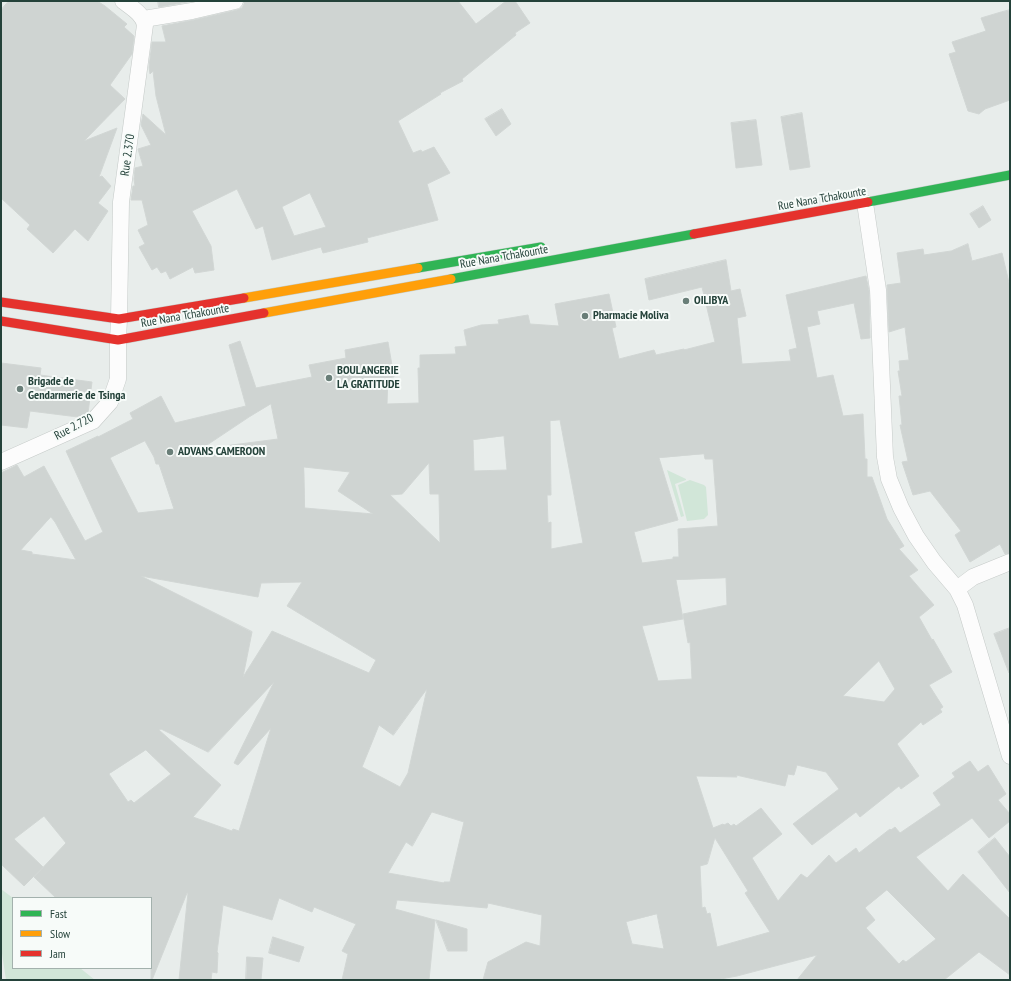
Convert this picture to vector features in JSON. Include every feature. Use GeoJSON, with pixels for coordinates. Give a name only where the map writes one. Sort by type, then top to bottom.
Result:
{"type":"FeatureCollection","features":[{"type":"Feature","properties":{"kind":"main road","name":"Rue Nana Tchakounte"},"geometry":{"type":"LineString","coordinates":[[1,321],[118,340],[1010,175]]}},
{"type":"Feature","properties":{"kind":"main road","name":"Rue Nana Tchakounte"},"geometry":{"type":"LineString","coordinates":[[1,302],[119,319],[547,246]]}},
{"type":"Feature","properties":{"kind":"street"},"geometry":{"type":"LineString","coordinates":[[123,1],[144,19],[192,11],[235,1]]}},
{"type":"Feature","properties":{"kind":"street","name":"Rue 2.370"},"geometry":{"type":"LineString","coordinates":[[119,319],[121,202],[145,25],[144,19]]}},
{"type":"Feature","properties":{"kind":"street"},"geometry":{"type":"LineString","coordinates":[[865,203],[878,290],[885,457],[889,479],[901,508],[916,536],[934,562],[957,589],[965,606],[1010,756]]}},
{"type":"Feature","properties":{"kind":"street","name":"Rue 2.720"},"geometry":{"type":"LineString","coordinates":[[1,462],[93,421],[110,402],[118,379],[119,319]]}},
{"type":"Feature","properties":{"kind":"street"},"geometry":{"type":"LineString","coordinates":[[957,589],[973,577],[1010,562]]}},
{"type":"Feature","properties":{"kind":"green space"},"geometry":{"type":"Polygon","coordinates":[[[667,470],[686,479],[675,484],[684,516],[681,517],[667,470]]]}},
{"type":"Feature","properties":{"kind":"green space"},"geometry":{"type":"Polygon","coordinates":[[[690,480],[706,487],[708,515],[704,519],[687,521],[678,485],[690,480]]]}},
{"type":"Feature","properties":{"kind":"green space"},"geometry":{"type":"Polygon","coordinates":[[[1,889],[12,897],[12,969],[81,969],[95,980],[6,980],[1,947],[1,889]]]}},
{"type":"Feature","properties":{"kind":"building"},"geometry":{"type":"Polygon","coordinates":[[[9,1],[97,1],[127,24],[124,27],[134,36],[132,54],[110,85],[125,99],[84,141],[117,128],[99,177],[102,176],[111,186],[98,203],[108,211],[88,241],[75,229],[53,253],[27,229],[30,225],[1,198],[1,10],[9,1]]]}},
{"type":"Feature","properties":{"kind":"building"},"geometry":{"type":"Polygon","coordinates":[[[158,1],[193,1],[159,7],[158,1]]]}},
{"type":"Feature","properties":{"kind":"building"},"geometry":{"type":"Polygon","coordinates":[[[244,1],[458,1],[476,24],[506,1],[515,1],[530,23],[515,33],[516,35],[462,79],[463,81],[440,93],[441,94],[398,121],[413,153],[421,150],[422,152],[434,147],[450,173],[427,184],[438,220],[367,238],[368,242],[323,253],[321,247],[272,260],[263,226],[256,229],[237,189],[192,211],[211,246],[214,270],[195,273],[193,267],[170,279],[166,271],[161,273],[157,267],[152,270],[139,247],[145,244],[138,230],[148,225],[142,200],[131,200],[133,186],[135,186],[135,168],[143,166],[138,149],[151,145],[141,125],[143,114],[166,135],[156,96],[153,71],[150,74],[149,67],[152,42],[166,42],[162,26],[237,10],[242,8],[244,1]],[[310,193],[282,207],[294,236],[326,227],[310,193]]]}},
{"type":"Feature","properties":{"kind":"building"},"geometry":{"type":"Polygon","coordinates":[[[1010,10],[1010,100],[985,109],[979,114],[968,111],[949,54],[956,52],[952,42],[986,31],[981,18],[1010,10]]]}},
{"type":"Feature","properties":{"kind":"building"},"geometry":{"type":"Polygon","coordinates":[[[502,109],[511,124],[496,136],[485,119],[502,109]]]}},
{"type":"Feature","properties":{"kind":"building"},"geometry":{"type":"Polygon","coordinates":[[[802,113],[810,167],[790,170],[781,117],[802,113]]]}},
{"type":"Feature","properties":{"kind":"building"},"geometry":{"type":"Polygon","coordinates":[[[756,120],[762,165],[736,168],[731,123],[756,120]]]}},
{"type":"Feature","properties":{"kind":"building"},"geometry":{"type":"Polygon","coordinates":[[[983,206],[991,220],[979,228],[970,214],[983,206]]]}},
{"type":"Feature","properties":{"kind":"building"},"geometry":{"type":"Polygon","coordinates":[[[968,244],[972,261],[1002,253],[1010,287],[1010,553],[1005,554],[1000,544],[970,562],[955,535],[961,531],[930,491],[913,495],[902,462],[908,461],[900,425],[902,425],[899,396],[902,396],[898,371],[900,371],[899,361],[909,360],[905,327],[889,332],[887,285],[901,283],[897,253],[923,249],[924,255],[951,251],[968,244]]]}},
{"type":"Feature","properties":{"kind":"building"},"geometry":{"type":"Polygon","coordinates":[[[726,260],[731,291],[740,289],[746,316],[737,318],[742,364],[791,361],[789,350],[797,348],[786,295],[866,276],[869,291],[870,338],[861,339],[854,303],[817,311],[820,324],[807,327],[817,378],[833,375],[843,416],[863,414],[867,477],[872,477],[887,519],[904,546],[899,549],[918,570],[909,576],[934,605],[919,617],[952,672],[929,685],[943,707],[940,709],[942,712],[923,725],[921,722],[897,744],[919,776],[901,789],[899,786],[860,817],[856,812],[812,845],[793,824],[839,789],[826,772],[797,765],[794,775],[788,774],[785,786],[736,775],[737,777],[696,776],[713,828],[728,823],[731,826],[734,824],[736,826],[761,808],[782,834],[752,858],[778,901],[801,874],[807,878],[829,855],[836,863],[856,848],[859,853],[890,829],[891,830],[895,827],[900,833],[941,805],[933,793],[955,777],[952,773],[970,761],[978,772],[988,765],[1006,794],[998,800],[1010,814],[1010,821],[989,838],[972,818],[916,857],[948,891],[963,874],[1010,919],[1010,975],[979,952],[944,980],[797,980],[817,955],[737,976],[715,980],[483,980],[488,962],[526,942],[540,946],[542,915],[488,903],[487,908],[397,900],[395,909],[435,920],[429,980],[342,980],[348,954],[342,951],[356,924],[314,907],[312,912],[279,898],[272,920],[223,905],[217,952],[217,973],[212,972],[211,980],[179,980],[187,893],[151,980],[152,897],[55,897],[34,877],[66,843],[44,816],[14,839],[43,867],[24,886],[1,864],[1,473],[17,465],[24,477],[44,466],[85,541],[103,532],[66,451],[133,419],[130,413],[161,396],[175,423],[246,406],[229,345],[240,341],[256,388],[312,377],[309,365],[346,358],[345,350],[388,342],[394,377],[388,378],[387,404],[419,403],[418,368],[420,368],[420,355],[456,354],[455,347],[467,346],[464,330],[481,325],[499,324],[498,320],[528,315],[530,324],[559,326],[555,304],[609,294],[616,327],[612,328],[619,359],[654,350],[656,355],[715,342],[702,287],[649,300],[645,279],[726,260]],[[271,404],[249,417],[201,449],[278,439],[271,404]],[[560,420],[550,421],[551,495],[547,495],[548,523],[551,522],[551,549],[583,543],[560,420]],[[504,436],[473,440],[474,471],[507,470],[504,436]],[[145,441],[110,458],[138,513],[174,509],[159,464],[156,464],[154,457],[145,441]],[[704,454],[659,458],[678,520],[634,532],[642,563],[679,557],[678,529],[718,526],[713,459],[705,459],[704,454]],[[429,463],[402,494],[390,495],[440,543],[439,494],[430,494],[429,463]],[[304,467],[305,508],[373,514],[338,491],[350,472],[304,467]],[[51,517],[21,550],[32,552],[32,554],[76,560],[51,517]],[[141,576],[252,632],[243,677],[272,631],[369,673],[376,660],[287,606],[302,582],[261,583],[258,597],[141,576]],[[726,578],[676,580],[683,619],[642,626],[658,681],[692,679],[690,642],[688,643],[683,614],[727,605],[726,578]],[[879,661],[843,696],[884,702],[895,689],[879,661]],[[274,682],[208,752],[161,729],[159,730],[221,785],[193,817],[232,831],[233,829],[239,831],[271,728],[238,765],[234,763],[274,682]],[[427,689],[393,735],[379,725],[362,767],[400,787],[408,773],[427,689]],[[146,750],[109,774],[128,802],[131,800],[134,803],[171,774],[146,750]],[[432,812],[412,846],[406,842],[388,873],[444,883],[450,882],[464,822],[432,812]],[[715,838],[707,864],[700,866],[702,908],[705,907],[707,914],[710,913],[717,947],[770,932],[745,893],[748,891],[715,838]],[[887,890],[865,908],[875,920],[866,928],[899,964],[903,960],[906,962],[936,939],[887,890]],[[657,914],[626,922],[632,944],[664,949],[657,914]]]}},
{"type":"Feature","properties":{"kind":"building"},"geometry":{"type":"Polygon","coordinates":[[[1,363],[41,368],[40,375],[92,382],[88,413],[78,417],[30,411],[27,428],[1,425],[1,363]]]}},
{"type":"Feature","properties":{"kind":"building"},"geometry":{"type":"Polygon","coordinates":[[[1010,628],[1010,673],[1009,673],[994,634],[1010,628]]]}},
{"type":"Feature","properties":{"kind":"building"},"geometry":{"type":"Polygon","coordinates":[[[995,838],[1010,857],[1010,893],[978,852],[995,838]]]}},
{"type":"Feature","properties":{"kind":"building"},"geometry":{"type":"Polygon","coordinates":[[[436,920],[467,929],[467,951],[448,951],[436,920]]]}},
{"type":"Feature","properties":{"kind":"building"},"geometry":{"type":"Polygon","coordinates":[[[273,937],[304,947],[299,962],[269,953],[273,937]]]}},
{"type":"Feature","properties":{"kind":"building"},"geometry":{"type":"Polygon","coordinates":[[[247,957],[263,958],[261,980],[246,980],[247,957]]]}},
{"type":"Feature","properties":{"kind":"traffic: fast"},"geometry":{"type":"LineString","coordinates":[[868,202],[1010,175]]}},
{"type":"Feature","properties":{"kind":"traffic: fast"},"geometry":{"type":"LineString","coordinates":[[451,279],[694,234]]}},
{"type":"Feature","properties":{"kind":"traffic: fast"},"geometry":{"type":"LineString","coordinates":[[418,268],[541,247]]}},
{"type":"Feature","properties":{"kind":"traffic: slow"},"geometry":{"type":"LineString","coordinates":[[244,298],[418,268]]}},
{"type":"Feature","properties":{"kind":"traffic: slow"},"geometry":{"type":"LineString","coordinates":[[264,313],[451,279]]}},
{"type":"Feature","properties":{"kind":"traffic: jam"},"geometry":{"type":"LineString","coordinates":[[694,234],[868,202]]}},
{"type":"Feature","properties":{"kind":"traffic: jam"},"geometry":{"type":"LineString","coordinates":[[1,302],[119,319],[244,298]]}},
{"type":"Feature","properties":{"kind":"traffic: jam"},"geometry":{"type":"LineString","coordinates":[[1,321],[118,340],[264,313]]}},
{"type":"Feature","properties":{"kind":"place","name":"OILIBYA"},"geometry":{"type":"Point","coordinates":[686,301]}},
{"type":"Feature","properties":{"kind":"place","name":"Pharmacie Moliva"},"geometry":{"type":"Point","coordinates":[585,316]}},
{"type":"Feature","properties":{"kind":"place","name":"BOULANGERIE LA GRATITUDE"},"geometry":{"type":"Point","coordinates":[329,378]}},
{"type":"Feature","properties":{"kind":"place","name":"Brigade de Gendarmerie de Tsinga"},"geometry":{"type":"Point","coordinates":[20,389]}},
{"type":"Feature","properties":{"kind":"place","name":"ADVANS CAMEROON"},"geometry":{"type":"Point","coordinates":[170,452]}}]}
